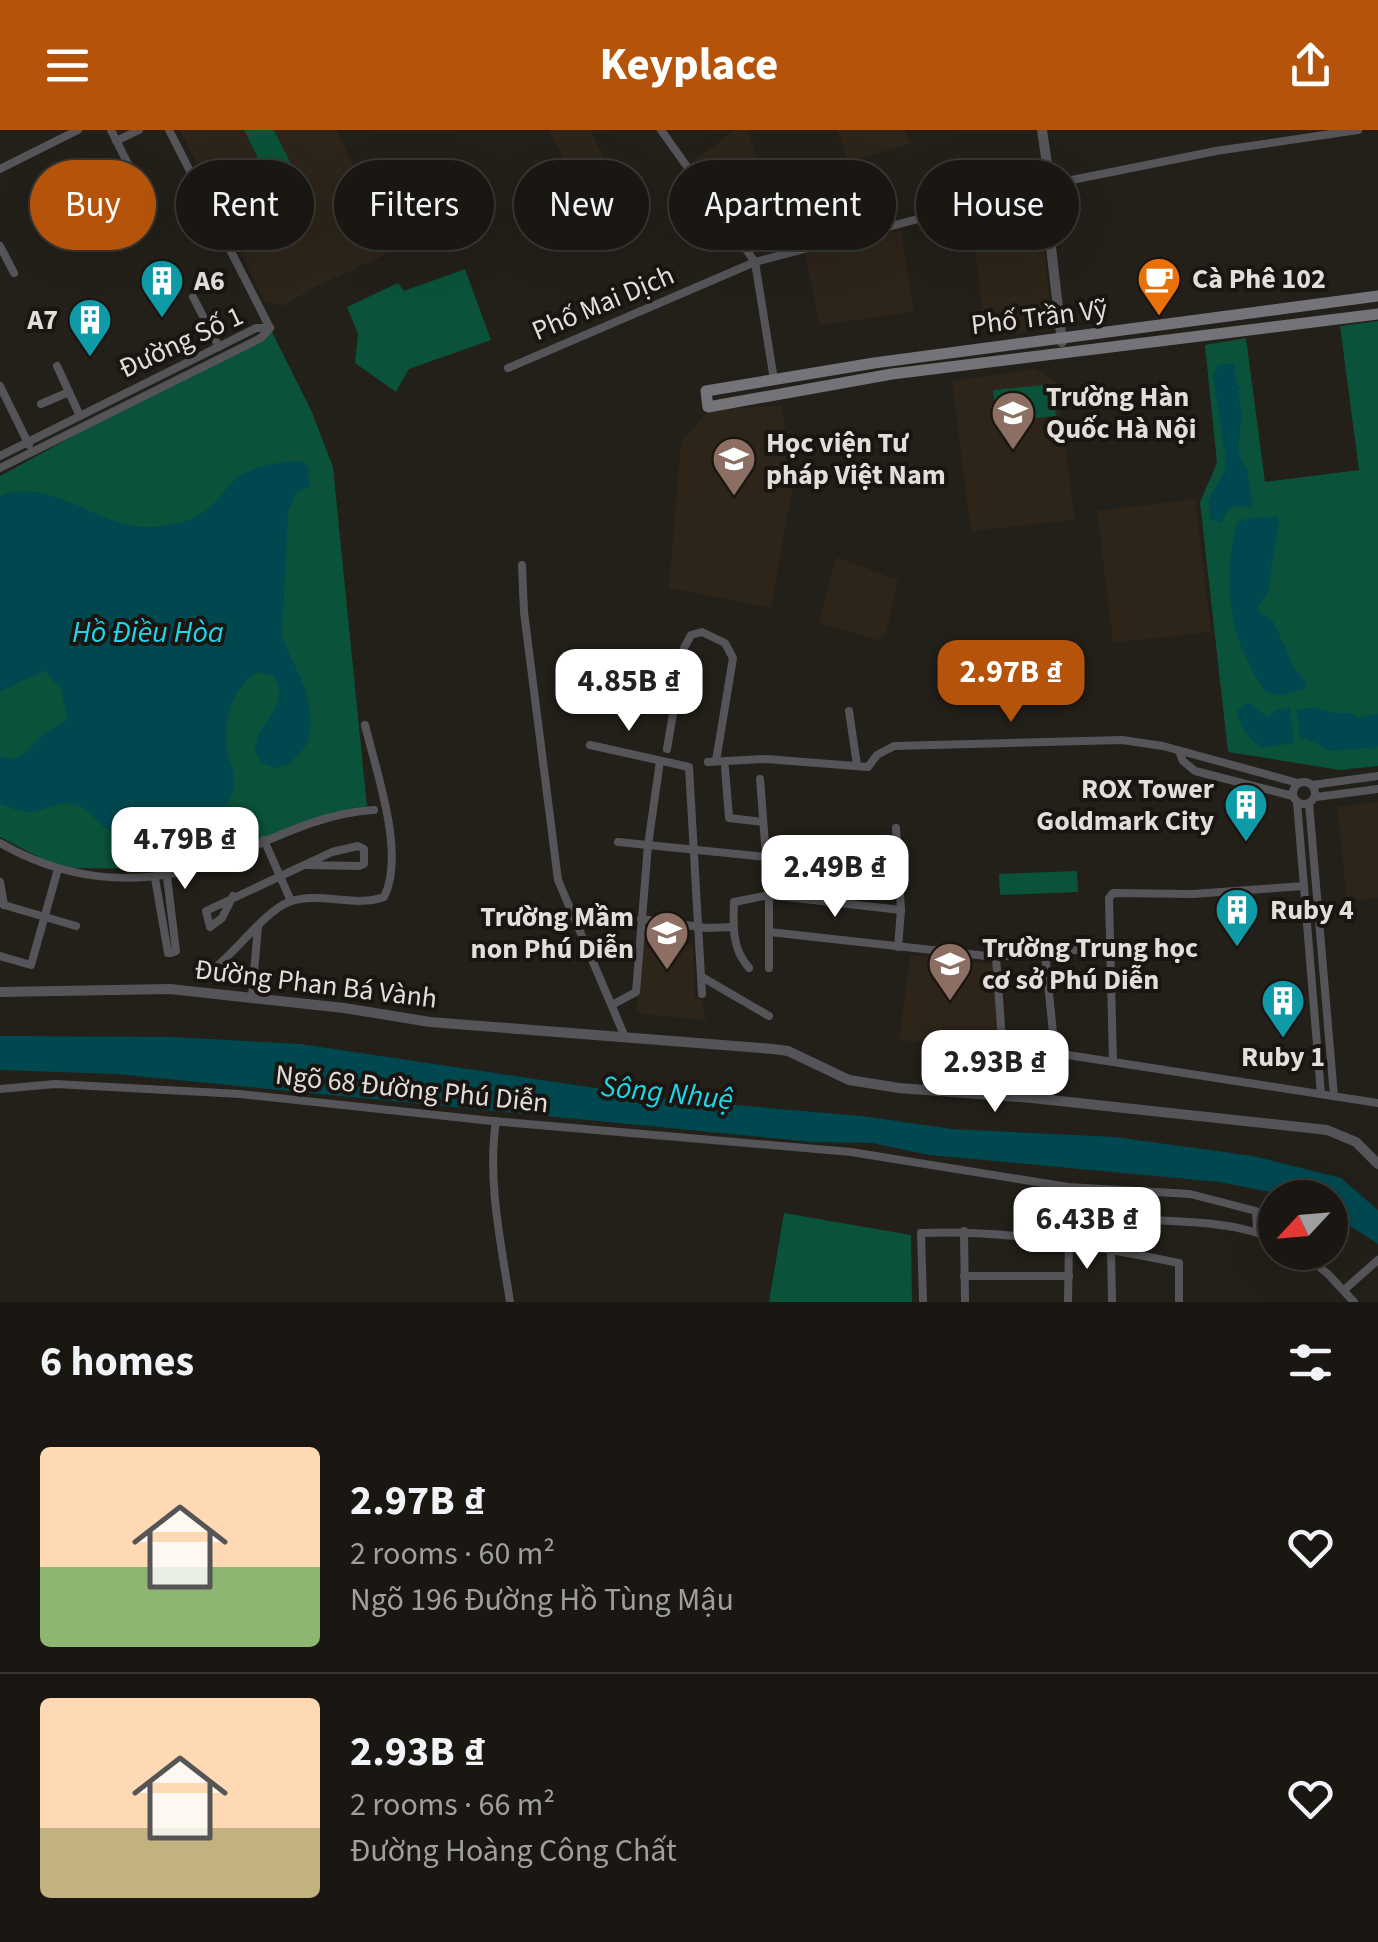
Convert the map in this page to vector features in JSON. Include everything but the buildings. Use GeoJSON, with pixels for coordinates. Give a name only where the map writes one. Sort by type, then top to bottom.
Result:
{"type":"FeatureCollection","features":[{"type":"Feature","properties":{"kind":"main road","name":"Phố Trần Vỹ"},"geometry":{"type":"LineString","coordinates":[[1378,296],[874,363],[706,391],[708,407],[892,374],[1378,314]]}},
{"type":"Feature","properties":{"kind":"main road"},"geometry":{"type":"LineString","coordinates":[[774,380],[777,394]]}},
{"type":"Feature","properties":{"kind":"street"},"geometry":{"type":"LineString","coordinates":[[0,169],[78,130]]}},
{"type":"Feature","properties":{"kind":"street"},"geometry":{"type":"LineString","coordinates":[[111,130],[126,160]]}},
{"type":"Feature","properties":{"kind":"street"},"geometry":{"type":"LineString","coordinates":[[116,141],[138,130]]}},
{"type":"Feature","properties":{"kind":"street"},"geometry":{"type":"LineString","coordinates":[[169,130],[270,328]]}},
{"type":"Feature","properties":{"kind":"street"},"geometry":{"type":"LineString","coordinates":[[661,130],[755,262],[774,380]]}},
{"type":"Feature","properties":{"kind":"street"},"geometry":{"type":"LineString","coordinates":[[1042,130],[1045,160]]}},
{"type":"Feature","properties":{"kind":"street","name":"Phố Mai Dịch"},"geometry":{"type":"LineString","coordinates":[[1079,179],[1216,151],[1358,130]]}},
{"type":"Feature","properties":{"kind":"street","name":"Phố Mai Dịch"},"geometry":{"type":"LineString","coordinates":[[508,368],[755,262],[916,220]]}},
{"type":"Feature","properties":{"kind":"street"},"geometry":{"type":"LineString","coordinates":[[0,246],[14,273]]}},
{"type":"Feature","properties":{"kind":"street"},"geometry":{"type":"LineString","coordinates":[[1051,250],[1062,354]]}},
{"type":"Feature","properties":{"kind":"street"},"geometry":{"type":"LineString","coordinates":[[193,297],[219,346]]}},
{"type":"Feature","properties":{"kind":"street","name":"Đường Số 1"},"geometry":{"type":"LineString","coordinates":[[0,468],[80,416],[256,328],[270,328]]}},
{"type":"Feature","properties":{"kind":"street","name":"Đường Số 1"},"geometry":{"type":"LineString","coordinates":[[0,456],[30,447],[261,338],[270,328]]}},
{"type":"Feature","properties":{"kind":"street"},"geometry":{"type":"LineString","coordinates":[[56,366],[80,416]]}},
{"type":"Feature","properties":{"kind":"street"},"geometry":{"type":"LineString","coordinates":[[0,386],[30,447]]}},
{"type":"Feature","properties":{"kind":"street"},"geometry":{"type":"LineString","coordinates":[[41,404],[68,392]]}},
{"type":"Feature","properties":{"kind":"street"},"geometry":{"type":"LineString","coordinates":[[522,564],[524,612],[558,880],[625,1037]]}},
{"type":"Feature","properties":{"kind":"street"},"geometry":{"type":"LineString","coordinates":[[667,748],[684,648],[691,635],[702,632],[726,643],[733,658],[712,761],[766,758],[856,766],[872,765],[877,755],[894,746],[1122,740],[1178,750],[1312,785],[1378,776]]}},
{"type":"Feature","properties":{"kind":"street"},"geometry":{"type":"LineString","coordinates":[[849,711],[856,766]]}},
{"type":"Feature","properties":{"kind":"street"},"geometry":{"type":"LineString","coordinates":[[206,975],[229,958],[275,910],[291,901],[373,900],[384,896],[392,882],[390,841],[365,725]]}},
{"type":"Feature","properties":{"kind":"street"},"geometry":{"type":"LineString","coordinates":[[590,745],[689,767],[702,994]]}},
{"type":"Feature","properties":{"kind":"street"},"geometry":{"type":"LineString","coordinates":[[1178,750],[1183,761],[1195,771],[1295,799],[1313,800],[1378,789]]}},
{"type":"Feature","properties":{"kind":"street"},"geometry":{"type":"LineString","coordinates":[[612,1005],[636,992],[648,844],[660,761]]}},
{"type":"Feature","properties":{"kind":"street"},"geometry":{"type":"LineString","coordinates":[[725,768],[728,818],[764,822]]}},
{"type":"Feature","properties":{"kind":"street"},"geometry":{"type":"LineString","coordinates":[[760,779],[770,968]]}},
{"type":"Feature","properties":{"kind":"street"},"geometry":{"type":"LineString","coordinates":[[1298,782],[1295,799],[1322,1094]]}},
{"type":"Feature","properties":{"kind":"street"},"geometry":{"type":"LineString","coordinates":[[1312,785],[1334,1096]]}},
{"type":"Feature","properties":{"kind":"street"},"geometry":{"type":"LineString","coordinates":[[0,843],[58,869],[167,877],[341,812],[374,810]]}},
{"type":"Feature","properties":{"kind":"street"},"geometry":{"type":"LineString","coordinates":[[896,828],[901,910],[898,947]]}},
{"type":"Feature","properties":{"kind":"street"},"geometry":{"type":"LineString","coordinates":[[264,840],[291,901]]}},
{"type":"Feature","properties":{"kind":"street"},"geometry":{"type":"LineString","coordinates":[[618,842],[896,870]]}},
{"type":"Feature","properties":{"kind":"street"},"geometry":{"type":"LineString","coordinates":[[234,896],[332,852],[358,846],[366,855],[364,864],[359,866],[306,865]]}},
{"type":"Feature","properties":{"kind":"street"},"geometry":{"type":"LineString","coordinates":[[0,956],[31,965],[58,869]]}},
{"type":"Feature","properties":{"kind":"street"},"geometry":{"type":"LineString","coordinates":[[155,878],[171,954],[176,950],[167,877]]}},
{"type":"Feature","properties":{"kind":"street"},"geometry":{"type":"LineString","coordinates":[[0,882],[2,907],[76,926]]}},
{"type":"Feature","properties":{"kind":"street"},"geometry":{"type":"LineString","coordinates":[[1113,1062],[1109,898],[1113,893],[1193,894],[1304,886]]}},
{"type":"Feature","properties":{"kind":"street"},"geometry":{"type":"LineString","coordinates":[[749,968],[738,955],[734,902],[768,894],[901,910]]}},
{"type":"Feature","properties":{"kind":"street"},"geometry":{"type":"LineString","coordinates":[[641,919],[733,927]]}},
{"type":"Feature","properties":{"kind":"street"},"geometry":{"type":"LineString","coordinates":[[252,996],[258,926]]}},
{"type":"Feature","properties":{"kind":"street"},"geometry":{"type":"LineString","coordinates":[[769,932],[996,957],[1109,947]]}},
{"type":"Feature","properties":{"kind":"street"},"geometry":{"type":"LineString","coordinates":[[1045,954],[1055,1053]]}},
{"type":"Feature","properties":{"kind":"street"},"geometry":{"type":"LineString","coordinates":[[996,957],[1006,1096]]}},
{"type":"Feature","properties":{"kind":"street"},"geometry":{"type":"LineString","coordinates":[[702,977],[770,1016]]}},
{"type":"Feature","properties":{"kind":"street","name":"Đường Phan Bá Vành"},"geometry":{"type":"LineString","coordinates":[[0,992],[143,988],[252,996],[430,1022],[788,1050],[849,1080],[899,1088],[1327,1130],[1356,1142],[1378,1164]]}},
{"type":"Feature","properties":{"kind":"street"},"geometry":{"type":"LineString","coordinates":[[1315,1012],[1327,1011]]}},
{"type":"Feature","properties":{"kind":"street"},"geometry":{"type":"LineString","coordinates":[[1003,1048],[1378,1103]]}},
{"type":"Feature","properties":{"kind":"street","name":"Ngõ 68 Đường Phú Diễn"},"geometry":{"type":"LineString","coordinates":[[0,1089],[55,1084],[240,1094],[850,1152],[1068,1187],[1190,1194],[1256,1212],[1257,1231]]}},
{"type":"Feature","properties":{"kind":"street"},"geometry":{"type":"LineString","coordinates":[[496,1121],[492,1145],[494,1190],[510,1302]]}},
{"type":"Feature","properties":{"kind":"street"},"geometry":{"type":"LineString","coordinates":[[1119,1219],[1257,1231]]}},
{"type":"Feature","properties":{"kind":"street"},"geometry":{"type":"LineString","coordinates":[[964,1231],[966,1302]]}},
{"type":"Feature","properties":{"kind":"street"},"geometry":{"type":"LineString","coordinates":[[923,1302],[921,1233],[964,1231],[1069,1241],[1179,1263],[1180,1302]]}},
{"type":"Feature","properties":{"kind":"street"},"geometry":{"type":"LineString","coordinates":[[1068,1302],[1069,1241]]}},
{"type":"Feature","properties":{"kind":"street"},"geometry":{"type":"LineString","coordinates":[[1111,1250],[1112,1302]]}},
{"type":"Feature","properties":{"kind":"street"},"geometry":{"type":"LineString","coordinates":[[1344,1290],[1378,1260]]}},
{"type":"Feature","properties":{"kind":"street"},"geometry":{"type":"LineString","coordinates":[[1321,1270],[1354,1302]]}},
{"type":"Feature","properties":{"kind":"street"},"geometry":{"type":"LineString","coordinates":[[964,1276],[1069,1276]]}},
{"type":"Feature","properties":{"kind":"shaded area"},"geometry":{"type":"Polygon","coordinates":[[[180,130],[336,130],[351,160],[334,160],[334,250],[387,250],[385,255],[283,306],[265,302],[239,250],[314,250],[314,160],[195,160],[180,130]]]}},
{"type":"Feature","properties":{"kind":"shaded area"},"geometry":{"type":"Polygon","coordinates":[[[549,130],[590,130],[604,158],[600,160],[564,160],[549,130]]]}},
{"type":"Feature","properties":{"kind":"shaded area"},"geometry":{"type":"Polygon","coordinates":[[[735,130],[748,130],[758,160],[694,160],[735,130]]]}},
{"type":"Feature","properties":{"kind":"shaded area"},"geometry":{"type":"Polygon","coordinates":[[[837,130],[904,130],[911,144],[852,160],[848,160],[837,130]]]}},
{"type":"Feature","properties":{"kind":"shaded area"},"geometry":{"type":"Polygon","coordinates":[[[901,230],[914,312],[820,325],[805,254],[821,250],[896,250],[896,231],[901,230]]]}},
{"type":"Feature","properties":{"kind":"shaded area"},"geometry":{"type":"Polygon","coordinates":[[[975,250],[1045,250],[1051,311],[1031,332],[986,336],[975,250]]]}},
{"type":"Feature","properties":{"kind":"shaded area","name":"Trường Hàn Quốc Hà Nội"},"geometry":{"type":"Polygon","coordinates":[[[1035,369],[1056,382],[1075,520],[971,531],[952,381],[1035,369]]]}},
{"type":"Feature","properties":{"kind":"shaded area","name":"Học viện Tư pháp Việt Nam"},"geometry":{"type":"Polygon","coordinates":[[[782,406],[793,485],[771,608],[669,588],[681,443],[709,409],[782,406]]]}},
{"type":"Feature","properties":{"kind":"shaded area"},"geometry":{"type":"Polygon","coordinates":[[[1195,499],[1211,632],[1113,643],[1097,511],[1195,499]]]}},
{"type":"Feature","properties":{"kind":"shaded area"},"geometry":{"type":"Polygon","coordinates":[[[836,557],[898,580],[885,637],[877,640],[819,623],[836,557]]]}},
{"type":"Feature","properties":{"kind":"shaded area"},"geometry":{"type":"Polygon","coordinates":[[[1378,802],[1378,898],[1347,901],[1337,807],[1378,802]]]}},
{"type":"Feature","properties":{"kind":"shaded area","name":"Trường Mầm non Phú Diễn"},"geometry":{"type":"Polygon","coordinates":[[[644,938],[693,945],[695,997],[702,999],[706,1020],[641,1014],[637,1010],[644,938]]]}},
{"type":"Feature","properties":{"kind":"shaded area","name":"Trường Trung học cơ sở Phú Diễn"},"geometry":{"type":"Polygon","coordinates":[[[910,955],[994,964],[999,1050],[899,1040],[910,955]]]}},
{"type":"Feature","properties":{"kind":"green space"},"geometry":{"type":"Polygon","coordinates":[[[244,130],[274,130],[289,160],[259,160],[244,130]]]}},
{"type":"Feature","properties":{"kind":"green space"},"geometry":{"type":"Polygon","coordinates":[[[465,269],[491,340],[409,369],[396,392],[355,363],[358,334],[347,307],[398,283],[404,291],[465,269]]]}},
{"type":"Feature","properties":{"kind":"green space"},"geometry":{"type":"Polygon","coordinates":[[[1378,321],[1378,766],[1340,770],[1228,752],[1200,502],[1217,463],[1205,345],[1246,338],[1265,482],[1359,470],[1340,326],[1378,321]]]}},
{"type":"Feature","properties":{"kind":"green space"},"geometry":{"type":"Polygon","coordinates":[[[270,328],[312,412],[333,467],[367,806],[199,861],[162,869],[60,868],[0,837],[0,476],[270,328]]]}},
{"type":"Feature","properties":{"kind":"green space"},"geometry":{"type":"Polygon","coordinates":[[[1053,384],[1056,416],[997,422],[993,390],[1053,384]]]}},
{"type":"Feature","properties":{"kind":"green space"},"geometry":{"type":"Polygon","coordinates":[[[1077,871],[1078,892],[1000,895],[999,874],[1077,871]]]}},
{"type":"Feature","properties":{"kind":"green space"},"geometry":{"type":"Polygon","coordinates":[[[784,1213],[911,1235],[912,1302],[769,1302],[784,1213]]]}},
{"type":"Feature","properties":{"kind":"water"},"geometry":{"type":"Polygon","coordinates":[[[1234,364],[1241,387],[1238,447],[1247,468],[1253,507],[1234,507],[1221,523],[1210,519],[1208,501],[1226,460],[1213,377],[1218,365],[1234,364]]]}},
{"type":"Feature","properties":{"kind":"water","name":"Hồ Điều Hòa"},"geometry":{"type":"Polygon","coordinates":[[[303,461],[308,468],[309,488],[297,492],[288,512],[282,637],[306,691],[311,722],[308,742],[301,752],[287,765],[274,768],[262,763],[255,751],[279,696],[273,676],[260,672],[242,685],[228,716],[226,739],[233,772],[232,794],[221,811],[205,823],[177,832],[133,835],[109,830],[74,804],[26,812],[0,804],[0,756],[21,756],[41,736],[68,719],[60,688],[45,671],[0,691],[0,496],[38,492],[128,525],[164,526],[205,511],[237,478],[253,470],[303,461]]]}},
{"type":"Feature","properties":{"kind":"water"},"geometry":{"type":"Polygon","coordinates":[[[1277,516],[1268,592],[1258,606],[1260,613],[1273,621],[1293,665],[1306,683],[1305,688],[1282,695],[1266,692],[1253,672],[1236,631],[1229,589],[1237,522],[1277,516]]]}},
{"type":"Feature","properties":{"kind":"water"},"geometry":{"type":"Polygon","coordinates":[[[1248,703],[1268,717],[1276,710],[1290,708],[1294,743],[1261,748],[1245,732],[1238,717],[1237,711],[1248,703]]]}},
{"type":"Feature","properties":{"kind":"water"},"geometry":{"type":"Polygon","coordinates":[[[1315,707],[1333,713],[1352,713],[1357,718],[1378,714],[1378,747],[1329,751],[1306,738],[1300,740],[1297,710],[1315,707]]]}},
{"type":"Feature","properties":{"kind":"water"},"geometry":{"type":"Polygon","coordinates":[[[0,1036],[172,1037],[300,1044],[676,1100],[862,1116],[952,1129],[1115,1137],[1253,1156],[1343,1180],[1258,1180],[1258,1190],[1219,1182],[930,1155],[872,1143],[813,1142],[116,1074],[0,1070],[0,1036]]]}},
{"type":"Feature","properties":{"kind":"water"},"geometry":{"type":"Polygon","coordinates":[[[1348,1184],[1378,1210],[1378,1244],[1348,1225],[1348,1184]]]}},
{"type":"Feature","properties":{"kind":"place","name":"Cà Phê 102"},"geometry":{"type":"Point","coordinates":[1159,317]}},
{"type":"Feature","properties":{"kind":"place","name":"A6"},"geometry":{"type":"Point","coordinates":[162,319]}},
{"type":"Feature","properties":{"kind":"place","name":"A7"},"geometry":{"type":"Point","coordinates":[90,358]}},
{"type":"Feature","properties":{"kind":"place","name":"Trường Hàn Quốc Hà Nội"},"geometry":{"type":"Point","coordinates":[1013,451]}},
{"type":"Feature","properties":{"kind":"place","name":"Học viện Tư pháp Việt Nam"},"geometry":{"type":"Point","coordinates":[734,497]}},
{"type":"Feature","properties":{"kind":"place","name":"ROX Tower Goldmark City"},"geometry":{"type":"Point","coordinates":[1246,843]}},
{"type":"Feature","properties":{"kind":"place","name":"Ruby 4"},"geometry":{"type":"Point","coordinates":[1237,948]}},
{"type":"Feature","properties":{"kind":"place","name":"Trường Mầm non Phú Diễn"},"geometry":{"type":"Point","coordinates":[667,971]}},
{"type":"Feature","properties":{"kind":"place","name":"Trường Trung học cơ sở Phú Diễn"},"geometry":{"type":"Point","coordinates":[950,1002]}},
{"type":"Feature","properties":{"kind":"place","name":"Ruby 1"},"geometry":{"type":"Point","coordinates":[1283,1039]}},
{"type":"Feature","properties":{"kind":"water label","name":"Sông Nhuệ"},"geometry":{"type":"Point","coordinates":[667,1093]}}]}
